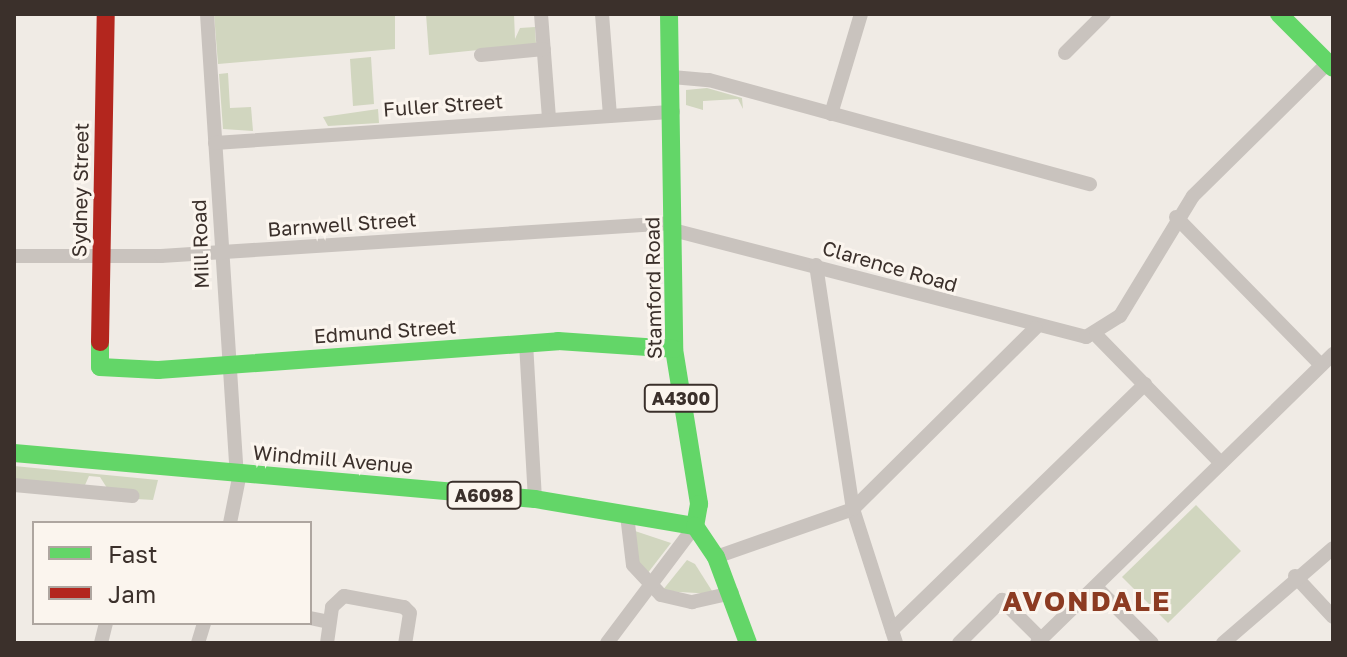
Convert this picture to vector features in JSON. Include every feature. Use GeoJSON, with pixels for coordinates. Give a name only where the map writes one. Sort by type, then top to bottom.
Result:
{"type":"FeatureCollection","features":[{"type":"Feature","properties":{"kind":"main road","name":"Sydney Street"},"geometry":{"type":"LineString","coordinates":[[100,367],[106,14]]}},
{"type":"Feature","properties":{"kind":"main road","name":"Stamford Road"},"geometry":{"type":"LineString","coordinates":[[669,14],[673,112],[674,349],[699,504],[695,526]]}},
{"type":"Feature","properties":{"kind":"main road"},"geometry":{"type":"LineString","coordinates":[[1279,14],[1330,65]]}},
{"type":"Feature","properties":{"kind":"main road","name":"Edmund Street"},"geometry":{"type":"LineString","coordinates":[[100,367],[231,365],[526,343],[674,349]]}},
{"type":"Feature","properties":{"kind":"main road","name":"Windmill Avenue"},"geometry":{"type":"LineString","coordinates":[[14,453],[535,499],[695,526]]}},
{"type":"Feature","properties":{"kind":"main road"},"geometry":{"type":"LineString","coordinates":[[695,526],[716,557],[732,593],[748,643]]}},
{"type":"Feature","properties":{"kind":"street","name":"Mill Road"},"geometry":{"type":"LineString","coordinates":[[207,14],[219,253],[238,473],[230,521]]}},
{"type":"Feature","properties":{"kind":"street"},"geometry":{"type":"LineString","coordinates":[[541,14],[549,118]]}},
{"type":"Feature","properties":{"kind":"street"},"geometry":{"type":"LineString","coordinates":[[602,14],[610,116]]}},
{"type":"Feature","properties":{"kind":"street"},"geometry":{"type":"LineString","coordinates":[[831,114],[861,14]]}},
{"type":"Feature","properties":{"kind":"street"},"geometry":{"type":"LineString","coordinates":[[1065,53],[1104,14]]}},
{"type":"Feature","properties":{"kind":"street"},"geometry":{"type":"LineString","coordinates":[[481,55],[544,49]]}},
{"type":"Feature","properties":{"kind":"street"},"geometry":{"type":"LineString","coordinates":[[1221,463],[1096,335],[1126,307],[1176,217],[1330,65]]}},
{"type":"Feature","properties":{"kind":"street"},"geometry":{"type":"LineString","coordinates":[[672,77],[709,80],[1090,184]]}},
{"type":"Feature","properties":{"kind":"street","name":"Fuller Street"},"geometry":{"type":"LineString","coordinates":[[215,143],[673,112]]}},
{"type":"Feature","properties":{"kind":"street"},"geometry":{"type":"LineString","coordinates":[[1176,217],[1321,365]]}},
{"type":"Feature","properties":{"kind":"street","name":"Barnwell Street"},"geometry":{"type":"LineString","coordinates":[[14,256],[219,253],[673,226]]}},
{"type":"Feature","properties":{"kind":"street","name":"Clarence Road"},"geometry":{"type":"LineString","coordinates":[[673,226],[1035,328],[1096,335]]}},
{"type":"Feature","properties":{"kind":"street"},"geometry":{"type":"LineString","coordinates":[[816,265],[853,509],[894,636],[1145,384]]}},
{"type":"Feature","properties":{"kind":"street"},"geometry":{"type":"LineString","coordinates":[[716,557],[853,509],[1035,328]]}},
{"type":"Feature","properties":{"kind":"street"},"geometry":{"type":"LineString","coordinates":[[526,343],[535,499]]}},
{"type":"Feature","properties":{"kind":"street"},"geometry":{"type":"LineString","coordinates":[[959,643],[1002,600],[1039,641],[1333,354]]}},
{"type":"Feature","properties":{"kind":"street"},"geometry":{"type":"LineString","coordinates":[[14,485],[132,496]]}},
{"type":"Feature","properties":{"kind":"street"},"geometry":{"type":"LineString","coordinates":[[627,515],[628,555],[652,588],[683,602],[732,593]]}},
{"type":"Feature","properties":{"kind":"street"},"geometry":{"type":"LineString","coordinates":[[607,643],[652,588],[695,526]]}},
{"type":"Feature","properties":{"kind":"street"},"geometry":{"type":"LineString","coordinates":[[1223,643],[1295,576],[1333,548]]}},
{"type":"Feature","properties":{"kind":"street"},"geometry":{"type":"LineString","coordinates":[[1295,576],[1333,617]]}},
{"type":"Feature","properties":{"kind":"street"},"geometry":{"type":"LineString","coordinates":[[1096,587],[1152,643]]}},
{"type":"Feature","properties":{"kind":"street"},"geometry":{"type":"LineString","coordinates":[[327,643],[329,622],[344,596],[404,607],[410,613],[405,643]]}},
{"type":"Feature","properties":{"kind":"street"},"geometry":{"type":"LineString","coordinates":[[312,618],[329,622]]}},
{"type":"Feature","properties":{"kind":"green space"},"geometry":{"type":"Polygon","coordinates":[[[214,14],[395,14],[395,49],[218,64],[214,14]]]}},
{"type":"Feature","properties":{"kind":"green space"},"geometry":{"type":"Polygon","coordinates":[[[426,14],[514,14],[515,39],[520,28],[535,27],[536,44],[429,55],[426,14]]]}},
{"type":"Feature","properties":{"kind":"green space"},"geometry":{"type":"Polygon","coordinates":[[[371,57],[374,104],[353,106],[350,59],[371,57]]]}},
{"type":"Feature","properties":{"kind":"green space"},"geometry":{"type":"Polygon","coordinates":[[[228,73],[230,108],[251,107],[253,131],[223,129],[219,74],[228,73]]]}},
{"type":"Feature","properties":{"kind":"green space"},"geometry":{"type":"Polygon","coordinates":[[[707,88],[742,98],[743,109],[738,99],[703,101],[703,110],[686,105],[686,90],[707,88]]]}},
{"type":"Feature","properties":{"kind":"green space"},"geometry":{"type":"Polygon","coordinates":[[[378,109],[379,123],[328,126],[323,117],[378,109]]]}},
{"type":"Feature","properties":{"kind":"green space"},"geometry":{"type":"Polygon","coordinates":[[[14,466],[158,480],[153,500],[137,499],[137,491],[107,488],[100,477],[89,476],[85,485],[14,479],[14,466]]]}},
{"type":"Feature","properties":{"kind":"green space"},"geometry":{"type":"Polygon","coordinates":[[[1196,505],[1241,551],[1168,623],[1122,577],[1196,505]]]}},
{"type":"Feature","properties":{"kind":"green space"},"geometry":{"type":"Polygon","coordinates":[[[632,530],[671,543],[647,574],[640,569],[632,530]]]}},
{"type":"Feature","properties":{"kind":"green space"},"geometry":{"type":"Polygon","coordinates":[[[687,560],[695,564],[714,594],[662,591],[687,560]]]}},
{"type":"Feature","properties":{"kind":"traffic: fast"},"geometry":{"type":"LineString","coordinates":[[669,14],[674,349],[699,504],[695,526]]}},
{"type":"Feature","properties":{"kind":"traffic: fast"},"geometry":{"type":"LineString","coordinates":[[1279,14],[1333,68]]}},
{"type":"Feature","properties":{"kind":"traffic: fast"},"geometry":{"type":"LineString","coordinates":[[100,342],[100,367],[158,370],[558,341],[674,349]]}},
{"type":"Feature","properties":{"kind":"traffic: fast"},"geometry":{"type":"LineString","coordinates":[[14,453],[535,499],[695,526]]}},
{"type":"Feature","properties":{"kind":"traffic: fast"},"geometry":{"type":"LineString","coordinates":[[695,526],[716,557],[748,643]]}},
{"type":"Feature","properties":{"kind":"traffic: jam"},"geometry":{"type":"LineString","coordinates":[[100,342],[106,14]]}},
{"type":"Feature","properties":{"kind":"district","name":"AVONDALE"},"geometry":{"type":"Point","coordinates":[1087,601]}}]}
